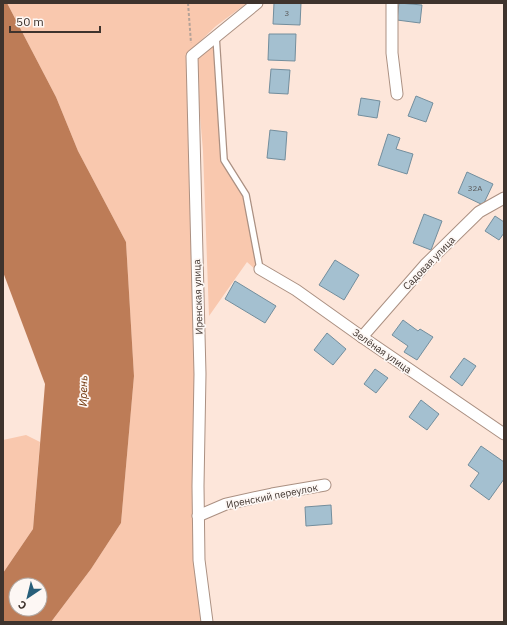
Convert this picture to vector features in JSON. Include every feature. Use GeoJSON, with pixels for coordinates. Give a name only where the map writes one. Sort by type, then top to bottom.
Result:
{"type":"FeatureCollection","features":[{"type":"Feature","properties":{"kind":"street"},"geometry":{"type":"LineString","coordinates":[[192,56],[257,3]]}},
{"type":"Feature","properties":{"kind":"street"},"geometry":{"type":"LineString","coordinates":[[392,3],[392,53],[397,94]]}},
{"type":"Feature","properties":{"kind":"street","name":"Иренская улица"},"geometry":{"type":"LineString","coordinates":[[192,56],[200,374],[198,516],[199,560],[207,622]]}},
{"type":"Feature","properties":{"kind":"street","name":"Садовая улица"},"geometry":{"type":"LineString","coordinates":[[362,337],[425,265],[478,212],[504,198]]}},
{"type":"Feature","properties":{"kind":"street","name":"Зелёная улица"},"geometry":{"type":"LineString","coordinates":[[260,269],[296,290],[504,434]]}},
{"type":"Feature","properties":{"kind":"street","name":"Иренский переулок"},"geometry":{"type":"LineString","coordinates":[[198,516],[226,504],[324,485]]}},
{"type":"Feature","properties":{"kind":"lane"},"geometry":{"type":"LineString","coordinates":[[216,36],[224,160],[246,195],[260,269]]}},
{"type":"Feature","properties":{"kind":"path"},"geometry":{"type":"LineString","coordinates":[[188,3],[192,56]]}},
{"type":"Feature","properties":{"kind":"shaded area"},"geometry":{"type":"Polygon","coordinates":[[[7,3],[247,3],[216,26],[188,53],[205,622],[51,622],[91,569],[121,523],[134,376],[126,242],[78,151],[56,97],[7,3]]]}},
{"type":"Feature","properties":{"kind":"shaded area"},"geometry":{"type":"Polygon","coordinates":[[[215,40],[222,162],[244,198],[252,232],[257,271],[247,262],[209,316],[203,151],[195,57],[215,40]]]}},
{"type":"Feature","properties":{"kind":"shaded area"},"geometry":{"type":"Polygon","coordinates":[[[26,435],[40,442],[33,529],[3,573],[3,440],[26,435]]]}},
{"type":"Feature","properties":{"kind":"water","name":"Ирень"},"geometry":{"type":"Polygon","coordinates":[[[3,3],[7,3],[56,97],[78,151],[126,242],[134,376],[121,523],[91,569],[51,622],[3,622],[3,573],[33,529],[45,384],[3,272],[3,3]]]}},
{"type":"Feature","properties":{"kind":"building"},"geometry":{"type":"Polygon","coordinates":[[[274,3],[301,3],[300,25],[273,24],[274,3]]]}},
{"type":"Feature","properties":{"kind":"building"},"geometry":{"type":"Polygon","coordinates":[[[399,3],[422,5],[420,23],[397,20],[399,3]]]}},
{"type":"Feature","properties":{"kind":"building"},"geometry":{"type":"Polygon","coordinates":[[[269,34],[296,34],[295,61],[268,60],[269,34]]]}},
{"type":"Feature","properties":{"kind":"building"},"geometry":{"type":"Polygon","coordinates":[[[271,69],[290,70],[288,94],[269,93],[271,69]]]}},
{"type":"Feature","properties":{"kind":"building"},"geometry":{"type":"Polygon","coordinates":[[[416,96],[433,103],[426,122],[408,116],[416,96]]]}},
{"type":"Feature","properties":{"kind":"building"},"geometry":{"type":"Polygon","coordinates":[[[361,98],[380,101],[377,118],[358,115],[361,98]]]}},
{"type":"Feature","properties":{"kind":"building"},"geometry":{"type":"Polygon","coordinates":[[[270,130],[287,132],[285,160],[267,158],[270,130]]]}},
{"type":"Feature","properties":{"kind":"building"},"geometry":{"type":"Polygon","coordinates":[[[388,134],[400,138],[396,149],[413,154],[407,174],[378,165],[388,134]]]}},
{"type":"Feature","properties":{"kind":"building"},"geometry":{"type":"Polygon","coordinates":[[[467,172],[493,184],[483,205],[458,193],[467,172]]]}},
{"type":"Feature","properties":{"kind":"building"},"geometry":{"type":"Polygon","coordinates":[[[424,214],[442,221],[431,250],[413,243],[424,214]]]}},
{"type":"Feature","properties":{"kind":"building"},"geometry":{"type":"Polygon","coordinates":[[[495,216],[504,222],[504,233],[499,240],[485,231],[495,216]]]}},
{"type":"Feature","properties":{"kind":"building"},"geometry":{"type":"Polygon","coordinates":[[[335,260],[359,275],[344,300],[319,285],[335,260]]]}},
{"type":"Feature","properties":{"kind":"building"},"geometry":{"type":"Polygon","coordinates":[[[235,281],[276,306],[265,323],[225,299],[235,281]]]}},
{"type":"Feature","properties":{"kind":"building"},"geometry":{"type":"Polygon","coordinates":[[[403,320],[418,331],[420,329],[433,337],[417,360],[404,352],[408,346],[392,335],[403,320]]]}},
{"type":"Feature","properties":{"kind":"building"},"geometry":{"type":"Polygon","coordinates":[[[327,333],[346,349],[333,365],[314,350],[327,333]]]}},
{"type":"Feature","properties":{"kind":"building"},"geometry":{"type":"Polygon","coordinates":[[[464,358],[476,366],[462,386],[450,377],[464,358]]]}},
{"type":"Feature","properties":{"kind":"building"},"geometry":{"type":"Polygon","coordinates":[[[375,369],[388,378],[376,393],[364,384],[375,369]]]}},
{"type":"Feature","properties":{"kind":"building"},"geometry":{"type":"Polygon","coordinates":[[[421,400],[439,414],[427,430],[409,417],[421,400]]]}},
{"type":"Feature","properties":{"kind":"building"},"geometry":{"type":"Polygon","coordinates":[[[481,446],[504,462],[504,479],[489,500],[470,486],[479,473],[468,465],[481,446]]]}},
{"type":"Feature","properties":{"kind":"building"},"geometry":{"type":"Polygon","coordinates":[[[331,505],[332,524],[306,526],[305,507],[331,505]]]}}]}
